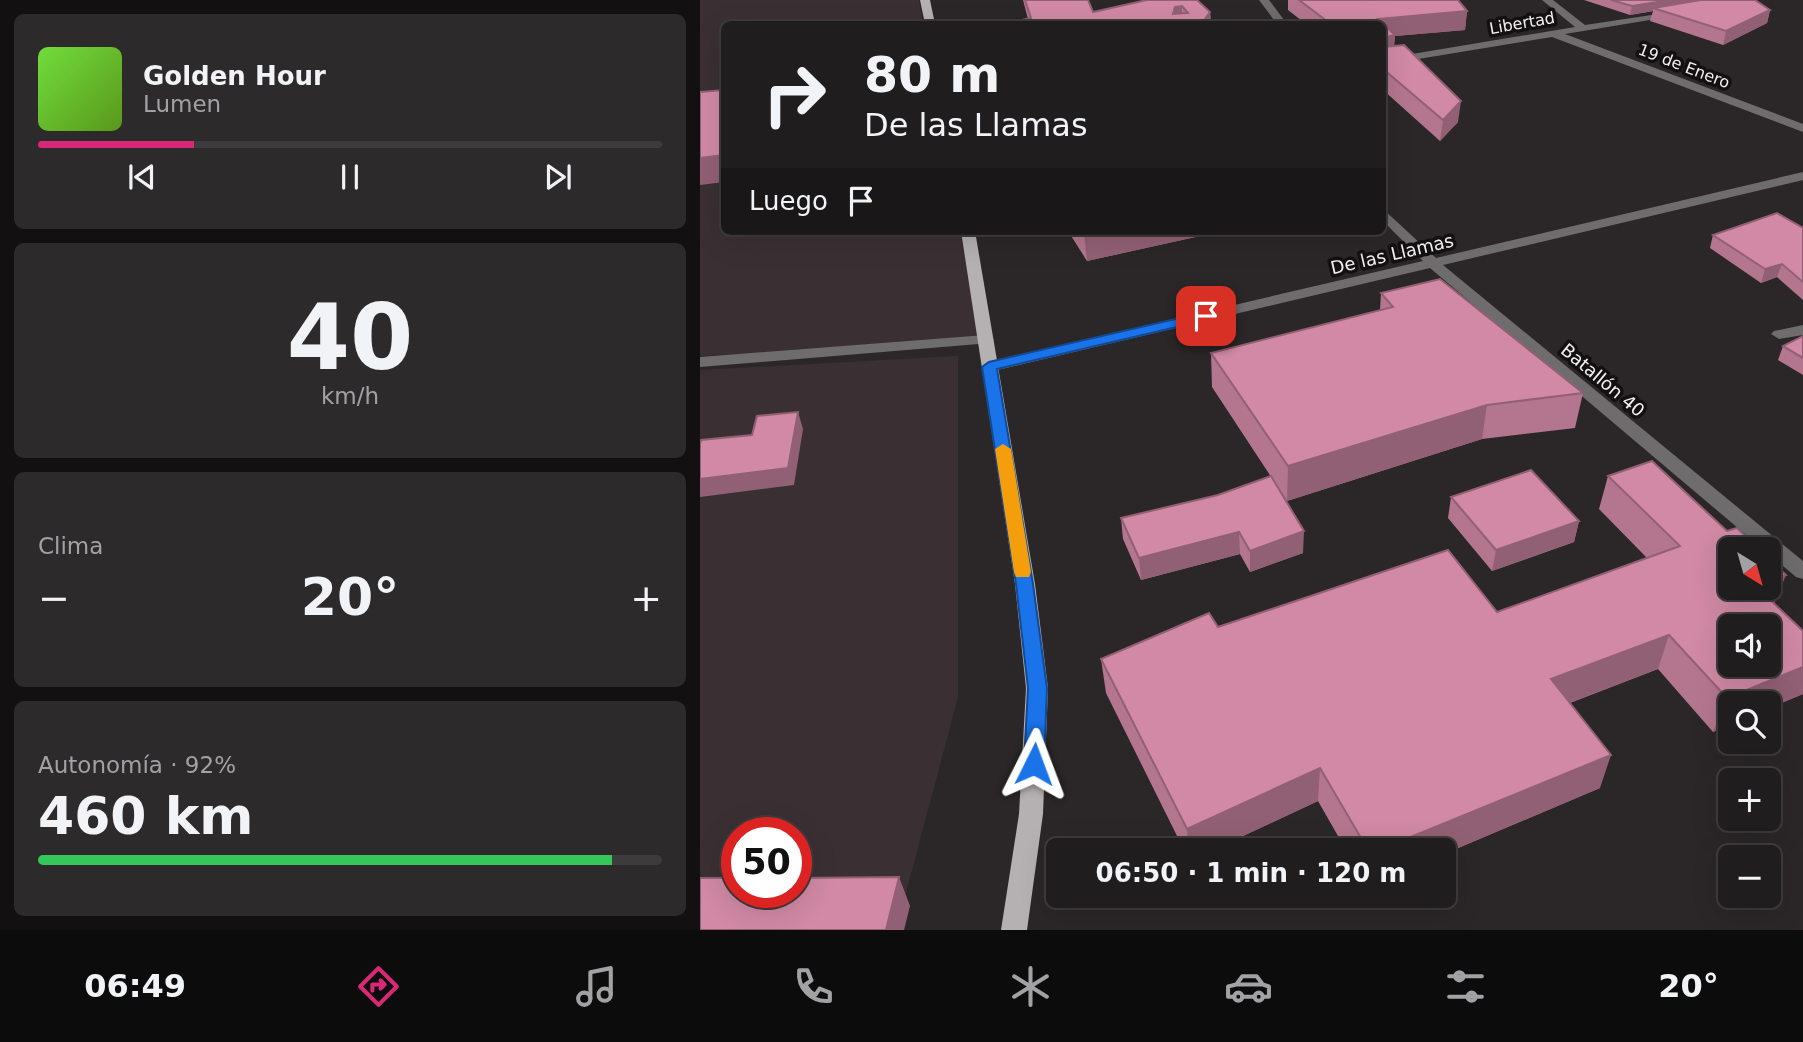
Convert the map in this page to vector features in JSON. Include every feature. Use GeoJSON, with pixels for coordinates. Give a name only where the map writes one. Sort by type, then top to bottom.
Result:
{"type":"FeatureCollection","features":[{"type":"Feature","properties":{"kind":"main road"},"geometry":{"type":"LineString","coordinates":[[925,0],[929,21]]}},
{"type":"Feature","properties":{"kind":"main road"},"geometry":{"type":"LineString","coordinates":[[969,235],[1025,584],[1037,688],[1031,814],[1014,930]]}},
{"type":"Feature","properties":{"kind":"street"},"geometry":{"type":"LineString","coordinates":[[1264,0],[1280,21]]}},
{"type":"Feature","properties":{"kind":"street"},"geometry":{"type":"LineString","coordinates":[[1547,0],[1584,29]]}},
{"type":"Feature","properties":{"kind":"street","name":"Libertad"},"geometry":{"type":"LineString","coordinates":[[1386,61],[1686,11]]}},
{"type":"Feature","properties":{"kind":"street","name":"19 de Enero"},"geometry":{"type":"LineString","coordinates":[[1555,34],[1803,128]]}},
{"type":"Feature","properties":{"kind":"street","name":"De las Llamas"},"geometry":{"type":"LineString","coordinates":[[989,367],[1803,176]]}},
{"type":"Feature","properties":{"kind":"street","name":"Batallón 40"},"geometry":{"type":"LineString","coordinates":[[1386,216],[1434,264],[1803,572]]}},
{"type":"Feature","properties":{"kind":"street"},"geometry":{"type":"LineString","coordinates":[[1779,334],[1803,330]]}},
{"type":"Feature","properties":{"kind":"street"},"geometry":{"type":"LineString","coordinates":[[700,362],[986,340]]}},
{"type":"Feature","properties":{"kind":"shaded area"},"geometry":{"type":"Polygon","coordinates":[[[700,0],[919,0],[922,21],[721,21],[721,235],[964,235],[985,340],[700,356],[700,0]]]}},
{"type":"Feature","properties":{"kind":"shaded area"},"geometry":{"type":"Polygon","coordinates":[[[958,356],[958,697],[896,930],[700,930],[700,370],[958,356]]]}},
{"type":"Feature","properties":{"kind":"building"},"geometry":{"type":"Polygon","coordinates":[[[1025,0],[1088,0],[1093,12],[1147,0],[1197,0],[1210,12],[1203,21],[1017,21],[1031,18],[1025,0]],[[1182,6],[1175,7],[1173,14],[1188,13],[1182,6]]]}},
{"type":"Feature","properties":{"kind":"building"},"geometry":{"type":"Polygon","coordinates":[[[1299,0],[1458,0],[1467,11],[1378,19],[1380,21],[1327,21],[1299,0]]]}},
{"type":"Feature","properties":{"kind":"building"},"geometry":{"type":"Polygon","coordinates":[[[1611,0],[1670,0],[1632,6],[1611,0]]]}},
{"type":"Feature","properties":{"kind":"building"},"geometry":{"type":"Polygon","coordinates":[[[1701,0],[1755,0],[1770,10],[1726,31],[1653,8],[1701,0]]]}},
{"type":"Feature","properties":{"kind":"building"},"geometry":{"type":"Polygon","coordinates":[[[1386,27],[1395,35],[1386,37],[1386,27]]]}},
{"type":"Feature","properties":{"kind":"building"},"geometry":{"type":"Polygon","coordinates":[[[1404,45],[1461,101],[1443,120],[1386,71],[1386,47],[1404,45]]]}},
{"type":"Feature","properties":{"kind":"building"},"geometry":{"type":"Polygon","coordinates":[[[721,90],[721,155],[700,158],[700,92],[721,90]]]}},
{"type":"Feature","properties":{"kind":"building"},"geometry":{"type":"Polygon","coordinates":[[[1777,213],[1803,228],[1803,282],[1782,264],[1765,269],[1713,235],[1777,213]]]}},
{"type":"Feature","properties":{"kind":"building"},"geometry":{"type":"Polygon","coordinates":[[[1440,279],[1583,393],[1487,405],[1288,466],[1211,353],[1393,307],[1381,293],[1440,279]]]}},
{"type":"Feature","properties":{"kind":"building"},"geometry":{"type":"Polygon","coordinates":[[[1803,336],[1803,358],[1783,346],[1803,336]]]}},
{"type":"Feature","properties":{"kind":"building"},"geometry":{"type":"Polygon","coordinates":[[[798,412],[788,468],[700,479],[701,440],[752,435],[757,416],[798,412]]]}},
{"type":"Feature","properties":{"kind":"building"},"geometry":{"type":"Polygon","coordinates":[[[1652,461],[1727,531],[1737,528],[1746,537],[1718,537],[1718,600],[1771,600],[1803,631],[1803,667],[1781,676],[1781,614],[1718,614],[1718,677],[1778,677],[1744,691],[1721,691],[1669,635],[1551,679],[1611,755],[1408,838],[1361,838],[1320,768],[1187,829],[1101,659],[1209,613],[1218,627],[1448,550],[1497,612],[1680,546],[1608,476],[1652,461]]]}},
{"type":"Feature","properties":{"kind":"building"},"geometry":{"type":"Polygon","coordinates":[[[1531,470],[1579,521],[1496,550],[1451,497],[1531,470]]]}},
{"type":"Feature","properties":{"kind":"building"},"geometry":{"type":"Polygon","coordinates":[[[1271,476],[1304,531],[1250,551],[1239,532],[1139,558],[1121,518],[1218,495],[1271,476]]]}},
{"type":"Feature","properties":{"kind":"building"},"geometry":{"type":"Polygon","coordinates":[[[899,877],[886,930],[700,930],[700,878],[721,878],[721,908],[812,908],[812,878],[899,877]]]}},
{"type":"Feature","properties":{"kind":"slow traffic"},"geometry":{"type":"LineString","coordinates":[[1003,449],[1023,572]]}},
{"type":"Feature","properties":{"kind":"route"},"geometry":{"type":"LineString","coordinates":[[1034,764],[1037,688],[1025,584],[989,367],[1206,316]]}}]}
